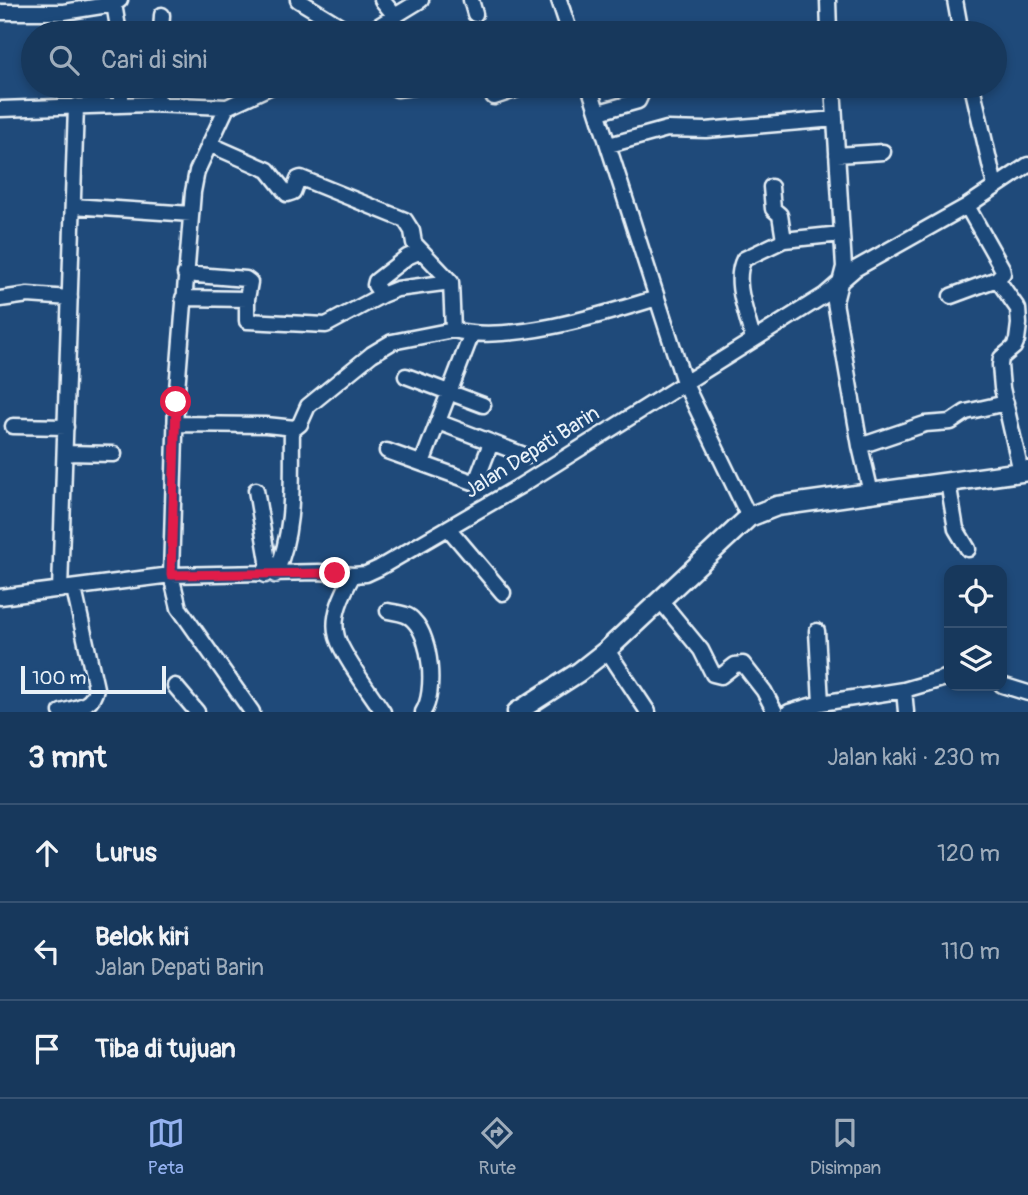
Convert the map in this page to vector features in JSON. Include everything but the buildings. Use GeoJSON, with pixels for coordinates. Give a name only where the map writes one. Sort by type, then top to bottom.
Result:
{"type":"FeatureCollection","features":[{"type":"Feature","properties":{"kind":"main road"},"geometry":{"type":"LineString","coordinates":[[517,712],[579,672],[607,650],[749,517],[777,506],[1024,472]]}},
{"type":"Feature","properties":{"kind":"street"},"geometry":{"type":"LineString","coordinates":[[298,0],[332,21]]}},
{"type":"Feature","properties":{"kind":"street"},"geometry":{"type":"LineString","coordinates":[[382,0],[395,16]]}},
{"type":"Feature","properties":{"kind":"street"},"geometry":{"type":"LineString","coordinates":[[388,21],[421,0]]}},
{"type":"Feature","properties":{"kind":"street"},"geometry":{"type":"LineString","coordinates":[[559,0],[566,21]]}},
{"type":"Feature","properties":{"kind":"street"},"geometry":{"type":"LineString","coordinates":[[828,0],[829,21]]}},
{"type":"Feature","properties":{"kind":"street"},"geometry":{"type":"LineString","coordinates":[[954,0],[958,21]]}},
{"type":"Feature","properties":{"kind":"street"},"geometry":{"type":"LineString","coordinates":[[0,12],[64,12],[117,2],[118,21]]}},
{"type":"Feature","properties":{"kind":"street"},"geometry":{"type":"LineString","coordinates":[[162,15],[162,21]]}},
{"type":"Feature","properties":{"kind":"street"},"geometry":{"type":"LineString","coordinates":[[121,98],[121,105]]}},
{"type":"Feature","properties":{"kind":"street"},"geometry":{"type":"LineString","coordinates":[[157,98],[157,104]]}},
{"type":"Feature","properties":{"kind":"street"},"geometry":{"type":"LineString","coordinates":[[0,109],[157,104],[227,107],[246,98]]}},
{"type":"Feature","properties":{"kind":"street"},"geometry":{"type":"LineString","coordinates":[[593,98],[684,382],[749,517]]}},
{"type":"Feature","properties":{"kind":"street"},"geometry":{"type":"LineString","coordinates":[[598,112],[638,101],[639,98]]}},
{"type":"Feature","properties":{"kind":"street"},"geometry":{"type":"LineString","coordinates":[[834,98],[844,267],[835,297],[835,307],[871,493]]}},
{"type":"Feature","properties":{"kind":"street"},"geometry":{"type":"LineString","coordinates":[[975,98],[995,186]]}},
{"type":"Feature","properties":{"kind":"street"},"geometry":{"type":"LineString","coordinates":[[61,712],[89,703],[93,700],[96,688],[67,589],[66,427],[76,106]]}},
{"type":"Feature","properties":{"kind":"street"},"geometry":{"type":"LineString","coordinates":[[227,107],[197,171],[191,214],[175,424],[171,575],[179,608],[252,712]]}},
{"type":"Feature","properties":{"kind":"street"},"geometry":{"type":"LineString","coordinates":[[609,145],[667,129],[706,130],[835,119]]}},
{"type":"Feature","properties":{"kind":"street"},"geometry":{"type":"LineString","coordinates":[[209,144],[268,170],[287,194],[293,192],[298,179],[301,178],[405,220],[412,231],[413,241],[451,282],[453,330]]}},
{"type":"Feature","properties":{"kind":"street"},"geometry":{"type":"LineString","coordinates":[[837,155],[883,152]]}},
{"type":"Feature","properties":{"kind":"street","name":"Jalan Depati Barin"},"geometry":{"type":"LineString","coordinates":[[0,597],[171,575],[271,570],[366,574],[520,486],[825,295],[855,269],[967,206],[1028,165]]}},
{"type":"Feature","properties":{"kind":"street"},"geometry":{"type":"LineString","coordinates":[[771,187],[773,209],[780,215],[783,240]]}},
{"type":"Feature","properties":{"kind":"street"},"geometry":{"type":"LineString","coordinates":[[73,206],[191,214]]}},
{"type":"Feature","properties":{"kind":"street"},"geometry":{"type":"LineString","coordinates":[[951,296],[1002,275],[1002,268],[967,206]]}},
{"type":"Feature","properties":{"kind":"street"},"geometry":{"type":"LineString","coordinates":[[753,340],[739,282],[740,268],[747,256],[783,240],[841,234]]}},
{"type":"Feature","properties":{"kind":"street"},"geometry":{"type":"LineString","coordinates":[[382,295],[376,281],[407,257],[421,251]]}},
{"type":"Feature","properties":{"kind":"street"},"geometry":{"type":"LineString","coordinates":[[186,274],[246,279],[250,282],[246,320],[319,326],[397,289],[451,282]]}},
{"type":"Feature","properties":{"kind":"street"},"geometry":{"type":"LineString","coordinates":[[997,279],[1017,305],[1019,319],[1015,344],[1000,363],[1006,403],[1024,472]]}},
{"type":"Feature","properties":{"kind":"street"},"geometry":{"type":"LineString","coordinates":[[0,299],[28,295],[70,298]]}},
{"type":"Feature","properties":{"kind":"street"},"geometry":{"type":"LineString","coordinates":[[183,298],[247,299]]}},
{"type":"Feature","properties":{"kind":"street"},"geometry":{"type":"LineString","coordinates":[[175,424],[266,425],[292,428],[300,424],[304,410],[312,402],[372,354],[392,342],[453,330],[503,333],[551,326],[606,314],[657,298]]}},
{"type":"Feature","properties":{"kind":"street"},"geometry":{"type":"LineString","coordinates":[[422,463],[471,332]]}},
{"type":"Feature","properties":{"kind":"street"},"geometry":{"type":"LineString","coordinates":[[406,376],[483,405]]}},
{"type":"Feature","properties":{"kind":"street"},"geometry":{"type":"LineString","coordinates":[[860,446],[925,424],[951,422],[969,411],[1006,403]]}},
{"type":"Feature","properties":{"kind":"street"},"geometry":{"type":"LineString","coordinates":[[438,422],[527,457]]}},
{"type":"Feature","properties":{"kind":"street"},"geometry":{"type":"LineString","coordinates":[[13,426],[66,427]]}},
{"type":"Feature","properties":{"kind":"street"},"geometry":{"type":"LineString","coordinates":[[271,570],[285,553],[292,502],[292,428]]}},
{"type":"Feature","properties":{"kind":"street"},"geometry":{"type":"LineString","coordinates":[[387,451],[474,482],[491,443]]}},
{"type":"Feature","properties":{"kind":"street"},"geometry":{"type":"LineString","coordinates":[[66,453],[114,454]]}},
{"type":"Feature","properties":{"kind":"street"},"geometry":{"type":"LineString","coordinates":[[948,482],[956,529],[968,549]]}},
{"type":"Feature","properties":{"kind":"street"},"geometry":{"type":"LineString","coordinates":[[256,490],[271,570]]}},
{"type":"Feature","properties":{"kind":"street"},"geometry":{"type":"LineString","coordinates":[[448,528],[503,593]]}},
{"type":"Feature","properties":{"kind":"street"},"geometry":{"type":"LineString","coordinates":[[353,575],[342,594],[337,617],[337,638],[383,712]]}},
{"type":"Feature","properties":{"kind":"street"},"geometry":{"type":"LineString","coordinates":[[660,600],[701,650],[714,676],[720,676],[742,663],[764,691],[775,712]]}},
{"type":"Feature","properties":{"kind":"street"},"geometry":{"type":"LineString","coordinates":[[388,611],[408,616],[420,628],[430,670],[430,689],[423,712]]}},
{"type":"Feature","properties":{"kind":"street"},"geometry":{"type":"LineString","coordinates":[[817,631],[821,703]]}},
{"type":"Feature","properties":{"kind":"street"},"geometry":{"type":"LineString","coordinates":[[607,650],[648,712]]}},
{"type":"Feature","properties":{"kind":"street"},"geometry":{"type":"LineString","coordinates":[[789,712],[821,703],[904,690],[944,678]]}},
{"type":"Feature","properties":{"kind":"street"},"geometry":{"type":"LineString","coordinates":[[175,686],[197,712]]}},
{"type":"Feature","properties":{"kind":"street"},"geometry":{"type":"LineString","coordinates":[[1007,687],[1028,693]]}},
{"type":"Feature","properties":{"kind":"street"},"geometry":{"type":"LineString","coordinates":[[904,690],[906,712]]}},
{"type":"Feature","properties":{"kind":"route"},"geometry":{"type":"LineString","coordinates":[[176,402],[171,575],[335,573]]}}]}
